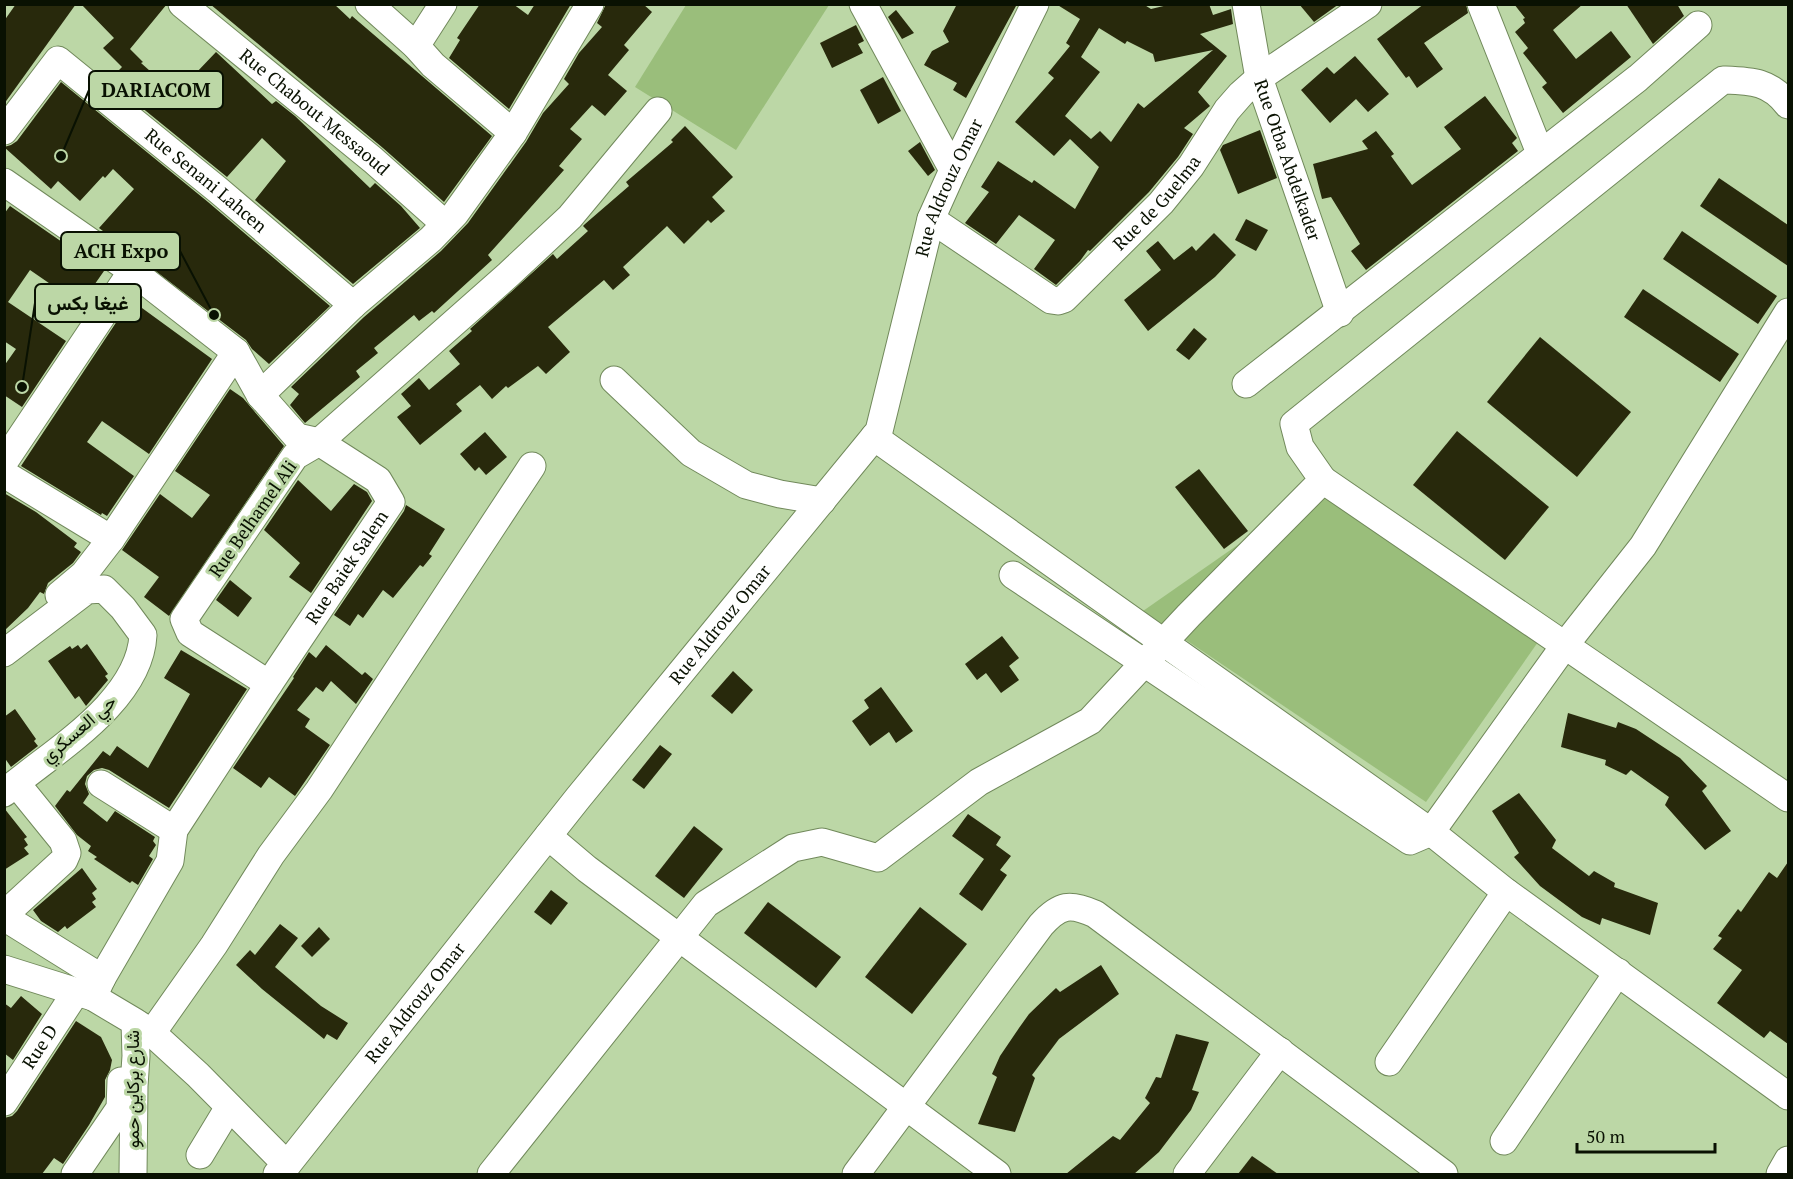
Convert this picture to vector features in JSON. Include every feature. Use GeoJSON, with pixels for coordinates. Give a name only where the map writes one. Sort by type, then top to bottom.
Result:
{"type":"FeatureCollection","features":[{"type":"Feature","properties":{"kind":"street"},"geometry":{"type":"LineString","coordinates":[[369,4],[416,46],[433,65],[513,133]]}},
{"type":"Feature","properties":{"kind":"street"},"geometry":{"type":"LineString","coordinates":[[416,46],[443,4]]}},
{"type":"Feature","properties":{"kind":"street"},"geometry":{"type":"LineString","coordinates":[[260,395],[353,305],[431,239],[455,214],[513,133],[590,4]]}},
{"type":"Feature","properties":{"kind":"street"},"geometry":{"type":"LineString","coordinates":[[863,4],[953,170]]}},
{"type":"Feature","properties":{"kind":"street","name":"Rue Aldrouz Omar"},"geometry":{"type":"LineString","coordinates":[[282,1170],[549,836],[879,431],[931,219],[1035,4]]}},
{"type":"Feature","properties":{"kind":"street","name":"Rue Otba Abdelkader"},"geometry":{"type":"LineString","coordinates":[[1246,4],[1260,78],[1340,313]]}},
{"type":"Feature","properties":{"kind":"street","name":"Rue de Guelma"},"geometry":{"type":"LineString","coordinates":[[931,219],[1051,300],[1064,299],[1161,203],[1191,166],[1227,110],[1260,78],[1368,4]]}},
{"type":"Feature","properties":{"kind":"street"},"geometry":{"type":"LineString","coordinates":[[1481,4],[1540,153]]}},
{"type":"Feature","properties":{"kind":"street","name":"Rue Chabout Messaoud"},"geometry":{"type":"LineString","coordinates":[[183,5],[364,152],[445,224]]}},
{"type":"Feature","properties":{"kind":"street"},"geometry":{"type":"LineString","coordinates":[[1246,384],[1340,313],[1638,78],[1698,25]]}},
{"type":"Feature","properties":{"kind":"street","name":"Rue Senani Lahcen"},"geometry":{"type":"LineString","coordinates":[[4,131],[58,60],[218,190],[353,305]]}},
{"type":"Feature","properties":{"kind":"street"},"geometry":{"type":"LineString","coordinates":[[1786,95],[1753,81],[1723,80],[1294,424],[1300,447],[1323,480],[1788,798]]}},
{"type":"Feature","properties":{"kind":"street"},"geometry":{"type":"LineString","coordinates":[[319,442],[508,275],[570,217],[658,111]]}},
{"type":"Feature","properties":{"kind":"street","name":"Rue Belhamel Ali"},"geometry":{"type":"LineString","coordinates":[[7,190],[132,271],[236,352],[260,395],[297,437],[319,442]]}},
{"type":"Feature","properties":{"kind":"street"},"geometry":{"type":"LineString","coordinates":[[4,462],[132,271]]}},
{"type":"Feature","properties":{"kind":"street"},"geometry":{"type":"LineString","coordinates":[[1013,575],[1410,841],[1431,832],[1565,645],[1643,546],[1788,312]]}},
{"type":"Feature","properties":{"kind":"street"},"geometry":{"type":"LineString","coordinates":[[4,641],[84,574],[111,539],[236,352]]}},
{"type":"Feature","properties":{"kind":"street"},"geometry":{"type":"LineString","coordinates":[[614,380],[691,453],[746,485],[780,494],[822,501]]}},
{"type":"Feature","properties":{"kind":"street"},"geometry":{"type":"LineString","coordinates":[[874,437],[1162,644],[1431,832],[1506,892],[1788,1096]]}},
{"type":"Feature","properties":{"kind":"street","name":"Rue Belhamel Ali"},"geometry":{"type":"LineString","coordinates":[[268,684],[190,633],[184,619],[295,456],[319,442]]}},
{"type":"Feature","properties":{"kind":"street","name":"Rue Baiek Salem"},"geometry":{"type":"LineString","coordinates":[[112,1005],[170,861],[174,830],[268,684],[391,502],[378,480],[319,442]]}},
{"type":"Feature","properties":{"kind":"street"},"geometry":{"type":"LineString","coordinates":[[8,970],[112,1005],[214,945],[271,855],[319,790],[532,466]]}},
{"type":"Feature","properties":{"kind":"street"},"geometry":{"type":"LineString","coordinates":[[4,474],[111,539]]}},
{"type":"Feature","properties":{"kind":"street"},"geometry":{"type":"LineString","coordinates":[[491,1174],[706,904],[793,848],[822,842],[878,858],[979,782],[1090,720],[1323,480]]}},
{"type":"Feature","properties":{"kind":"street","name":"حي العسكري"},"geometry":{"type":"LineString","coordinates":[[4,654],[87,590],[104,589],[123,608],[143,634],[143,648],[122,691],[107,709],[10,788]]}},
{"type":"Feature","properties":{"kind":"street"},"geometry":{"type":"LineString","coordinates":[[101,784],[174,830]]}},
{"type":"Feature","properties":{"kind":"street"},"geometry":{"type":"LineString","coordinates":[[10,788],[63,841],[67,853],[64,860],[4,916],[112,1005],[229,1107],[282,1170]]}},
{"type":"Feature","properties":{"kind":"street"},"geometry":{"type":"LineString","coordinates":[[549,836],[587,869],[997,1174]]}},
{"type":"Feature","properties":{"kind":"street"},"geometry":{"type":"LineString","coordinates":[[1389,1062],[1506,892]]}},
{"type":"Feature","properties":{"kind":"street"},"geometry":{"type":"LineString","coordinates":[[856,1174],[1041,925],[1051,914],[1067,906],[1081,908],[1095,914],[1444,1174]]}},
{"type":"Feature","properties":{"kind":"street"},"geometry":{"type":"LineString","coordinates":[[1504,1141],[1618,972]]}},
{"type":"Feature","properties":{"kind":"street","name":"شارع بركاين حمو"},"geometry":{"type":"LineString","coordinates":[[112,1005],[122,1056],[133,1174]]}},
{"type":"Feature","properties":{"kind":"street","name":"Rue D"},"geometry":{"type":"LineString","coordinates":[[4,1102],[112,1005]]}},
{"type":"Feature","properties":{"kind":"street"},"geometry":{"type":"LineString","coordinates":[[1187,1174],[1280,1052]]}},
{"type":"Feature","properties":{"kind":"street"},"geometry":{"type":"LineString","coordinates":[[75,1174],[127,1097]]}},
{"type":"Feature","properties":{"kind":"street"},"geometry":{"type":"LineString","coordinates":[[200,1155],[229,1107]]}},
{"type":"Feature","properties":{"kind":"street"},"geometry":{"type":"LineString","coordinates":[[1780,1174],[1788,1160]]}},
{"type":"Feature","properties":{"kind":"green space"},"geometry":{"type":"Polygon","coordinates":[[[686,5],[829,5],[736,150],[635,87],[686,5]]]}},
{"type":"Feature","properties":{"kind":"green space"},"geometry":{"type":"Polygon","coordinates":[[[1315,491],[1538,642],[1426,802],[1143,611],[1315,491]]]}},
{"type":"Feature","properties":{"kind":"building"},"geometry":{"type":"Polygon","coordinates":[[[16,4],[76,4],[4,104],[4,21],[16,4]]]}},
{"type":"Feature","properties":{"kind":"building"},"geometry":{"type":"Polygon","coordinates":[[[81,4],[167,4],[130,49],[143,62],[141,63],[176,94],[216,52],[272,104],[276,101],[295,116],[370,188],[375,183],[401,206],[420,228],[353,284],[255,200],[286,161],[262,138],[227,177],[130,98],[134,93],[115,74],[122,67],[103,48],[114,38],[81,4]]]}},
{"type":"Feature","properties":{"kind":"building"},"geometry":{"type":"Polygon","coordinates":[[[210,4],[334,4],[350,19],[352,16],[492,136],[444,202],[383,148],[210,4]]]}},
{"type":"Feature","properties":{"kind":"building"},"geometry":{"type":"Polygon","coordinates":[[[480,4],[513,4],[528,15],[535,4],[571,4],[509,109],[449,58],[460,40],[457,38],[480,4]]]}},
{"type":"Feature","properties":{"kind":"building"},"geometry":{"type":"Polygon","coordinates":[[[606,4],[643,4],[652,12],[624,45],[629,50],[608,75],[627,91],[605,116],[592,105],[570,129],[582,139],[559,166],[564,170],[488,255],[492,260],[434,313],[432,311],[419,321],[414,315],[374,348],[378,353],[356,371],[360,377],[305,423],[290,405],[299,394],[291,387],[364,317],[441,251],[468,223],[526,142],[543,113],[569,84],[564,79],[579,53],[602,27],[597,23],[606,4]]]}},
{"type":"Feature","properties":{"kind":"building"},"geometry":{"type":"Polygon","coordinates":[[[957,4],[1013,4],[1016,6],[966,98],[953,90],[957,83],[924,65],[932,51],[949,42],[943,31],[957,4]]]}},
{"type":"Feature","properties":{"kind":"building"},"geometry":{"type":"Polygon","coordinates":[[[1056,4],[1143,4],[1151,9],[1172,4],[1209,4],[1213,15],[1231,9],[1233,24],[1200,34],[1227,56],[1198,92],[1210,106],[1184,128],[1193,134],[1178,157],[1149,192],[1090,251],[1088,250],[1056,285],[1034,269],[1055,240],[1019,215],[996,244],[965,223],[989,192],[981,187],[998,161],[1032,183],[1034,180],[1075,209],[1099,167],[1070,139],[1054,156],[1015,122],[1054,78],[1048,73],[1070,46],[1066,43],[1080,19],[1056,4]],[[1099,28],[1081,57],[1100,72],[1065,116],[1091,139],[1100,131],[1111,142],[1138,103],[1144,108],[1213,50],[1155,62],[1153,54],[1127,41],[1125,44],[1099,28]]]}},
{"type":"Feature","properties":{"kind":"building"},"geometry":{"type":"Polygon","coordinates":[[[1299,4],[1339,4],[1314,22],[1299,4]]]}},
{"type":"Feature","properties":{"kind":"building"},"geometry":{"type":"Polygon","coordinates":[[[1424,4],[1466,4],[1468,13],[1424,43],[1443,69],[1417,88],[1409,76],[1406,78],[1377,39],[1424,4]]]}},
{"type":"Feature","properties":{"kind":"building"},"geometry":{"type":"Polygon","coordinates":[[[1514,4],[1583,4],[1553,30],[1576,59],[1611,31],[1631,57],[1563,113],[1542,87],[1547,83],[1523,53],[1528,48],[1515,32],[1525,23],[1523,19],[1525,18],[1514,4]]]}},
{"type":"Feature","properties":{"kind":"building"},"geometry":{"type":"Polygon","coordinates":[[[1626,4],[1677,4],[1684,16],[1653,44],[1626,4]]]}},
{"type":"Feature","properties":{"kind":"building"},"geometry":{"type":"Polygon","coordinates":[[[896,10],[914,33],[902,39],[888,17],[896,10]]]}},
{"type":"Feature","properties":{"kind":"building"},"geometry":{"type":"Polygon","coordinates":[[[856,25],[864,41],[858,44],[863,53],[832,68],[820,43],[856,25]]]}},
{"type":"Feature","properties":{"kind":"building"},"geometry":{"type":"Polygon","coordinates":[[[1355,56],[1389,94],[1368,112],[1356,99],[1330,123],[1301,90],[1327,67],[1334,74],[1355,56]]]}},
{"type":"Feature","properties":{"kind":"building"},"geometry":{"type":"Polygon","coordinates":[[[883,77],[901,111],[878,124],[860,90],[883,77]]]}},
{"type":"Feature","properties":{"kind":"building"},"geometry":{"type":"Polygon","coordinates":[[[61,82],[208,202],[330,306],[269,364],[252,349],[246,340],[99,228],[134,189],[113,169],[105,178],[103,176],[80,201],[58,181],[51,189],[4,147],[17,141],[61,82]]]}},
{"type":"Feature","properties":{"kind":"building"},"geometry":{"type":"Polygon","coordinates":[[[1485,96],[1517,138],[1512,143],[1518,151],[1366,270],[1351,251],[1360,244],[1331,197],[1322,199],[1313,164],[1368,149],[1362,141],[1376,131],[1394,154],[1391,156],[1412,185],[1461,149],[1444,127],[1485,96]]]}},
{"type":"Feature","properties":{"kind":"building"},"geometry":{"type":"Polygon","coordinates":[[[685,126],[733,177],[712,197],[725,211],[711,223],[708,220],[684,244],[667,226],[623,267],[630,275],[613,290],[604,280],[548,327],[570,352],[546,374],[538,366],[508,388],[506,386],[492,399],[480,385],[456,404],[462,411],[420,445],[397,417],[411,406],[401,394],[419,378],[429,390],[460,364],[449,351],[553,254],[557,259],[588,231],[583,226],[629,186],[626,182],[673,142],[671,140],[685,126]]]}},
{"type":"Feature","properties":{"kind":"building"},"geometry":{"type":"Polygon","coordinates":[[[1260,130],[1277,178],[1238,194],[1220,150],[1223,145],[1260,130]]]}},
{"type":"Feature","properties":{"kind":"building"},"geometry":{"type":"Polygon","coordinates":[[[920,142],[935,170],[928,176],[908,151],[920,142]]]}},
{"type":"Feature","properties":{"kind":"building"},"geometry":{"type":"Polygon","coordinates":[[[1719,178],[1788,225],[1788,266],[1700,206],[1719,178]]]}},
{"type":"Feature","properties":{"kind":"building"},"geometry":{"type":"Polygon","coordinates":[[[10,206],[104,271],[78,308],[57,293],[59,290],[30,270],[8,302],[66,341],[22,407],[4,395],[4,366],[16,349],[4,341],[4,214],[10,206]]]}},
{"type":"Feature","properties":{"kind":"building"},"geometry":{"type":"Polygon","coordinates":[[[1246,219],[1268,230],[1256,251],[1235,240],[1246,219]]]}},
{"type":"Feature","properties":{"kind":"building"},"geometry":{"type":"Polygon","coordinates":[[[1682,231],[1777,296],[1758,324],[1663,259],[1682,231]]]}},
{"type":"Feature","properties":{"kind":"building"},"geometry":{"type":"Polygon","coordinates":[[[1214,233],[1236,255],[1215,277],[1148,331],[1124,300],[1161,270],[1146,251],[1158,241],[1174,260],[1192,246],[1196,251],[1214,233]]]}},
{"type":"Feature","properties":{"kind":"building"},"geometry":{"type":"Polygon","coordinates":[[[1643,289],[1739,354],[1720,382],[1624,317],[1643,289]]]}},
{"type":"Feature","properties":{"kind":"building"},"geometry":{"type":"Polygon","coordinates":[[[131,300],[212,359],[149,454],[102,421],[87,442],[134,476],[107,516],[102,513],[101,515],[21,466],[131,300]]]}},
{"type":"Feature","properties":{"kind":"building"},"geometry":{"type":"Polygon","coordinates":[[[1194,328],[1207,339],[1189,360],[1176,350],[1194,328]]]}},
{"type":"Feature","properties":{"kind":"building"},"geometry":{"type":"Polygon","coordinates":[[[1540,337],[1631,412],[1577,477],[1487,402],[1540,337]]]}},
{"type":"Feature","properties":{"kind":"building"},"geometry":{"type":"Polygon","coordinates":[[[230,389],[243,398],[284,446],[169,616],[144,597],[159,577],[122,550],[160,494],[192,518],[210,495],[175,471],[230,389]]]}},
{"type":"Feature","properties":{"kind":"building"},"geometry":{"type":"Polygon","coordinates":[[[1457,431],[1549,507],[1505,560],[1413,485],[1457,431]]]}},
{"type":"Feature","properties":{"kind":"building"},"geometry":{"type":"Polygon","coordinates":[[[485,432],[507,457],[486,475],[479,467],[475,471],[460,454],[485,432]]]}},
{"type":"Feature","properties":{"kind":"building"},"geometry":{"type":"Polygon","coordinates":[[[1199,469],[1248,531],[1224,549],[1175,487],[1199,469]]]}},
{"type":"Feature","properties":{"kind":"building"},"geometry":{"type":"Polygon","coordinates":[[[298,480],[331,511],[354,484],[367,492],[372,501],[311,593],[289,577],[300,563],[264,530],[298,480]]]}},
{"type":"Feature","properties":{"kind":"building"},"geometry":{"type":"Polygon","coordinates":[[[4,493],[36,512],[77,543],[74,547],[81,552],[73,563],[48,583],[44,594],[40,592],[28,608],[4,631],[4,493]]]}},
{"type":"Feature","properties":{"kind":"building"},"geometry":{"type":"Polygon","coordinates":[[[406,505],[445,529],[429,554],[432,556],[423,567],[420,565],[393,598],[383,590],[363,618],[358,614],[350,626],[334,615],[406,505]]]}},
{"type":"Feature","properties":{"kind":"building"},"geometry":{"type":"Polygon","coordinates":[[[230,580],[252,598],[238,617],[216,600],[230,580]]]}},
{"type":"Feature","properties":{"kind":"building"},"geometry":{"type":"Polygon","coordinates":[[[1002,636],[1019,658],[1009,666],[1019,680],[1001,693],[986,673],[977,680],[965,664],[1002,636]]]}},
{"type":"Feature","properties":{"kind":"building"},"geometry":{"type":"Polygon","coordinates":[[[87,644],[108,674],[105,676],[108,680],[86,706],[79,696],[75,699],[48,661],[70,646],[72,649],[78,645],[81,649],[87,644]]]}},
{"type":"Feature","properties":{"kind":"building"},"geometry":{"type":"Polygon","coordinates":[[[326,645],[362,675],[365,672],[373,679],[356,704],[331,681],[323,692],[316,687],[297,710],[310,719],[305,727],[330,745],[295,796],[269,777],[261,788],[233,768],[309,652],[316,658],[326,645]]]}},
{"type":"Feature","properties":{"kind":"building"},"geometry":{"type":"Polygon","coordinates":[[[181,650],[247,689],[169,808],[109,770],[102,768],[94,770],[87,776],[85,784],[89,794],[83,803],[107,822],[115,811],[155,837],[153,841],[156,845],[149,856],[153,859],[138,885],[132,881],[130,883],[94,859],[97,857],[88,851],[91,846],[77,835],[55,806],[67,790],[70,792],[103,751],[110,756],[117,746],[148,768],[190,694],[164,678],[181,650]]]}},
{"type":"Feature","properties":{"kind":"building"},"geometry":{"type":"Polygon","coordinates":[[[733,671],[753,690],[732,714],[711,696],[733,671]]]}},
{"type":"Feature","properties":{"kind":"building"},"geometry":{"type":"Polygon","coordinates":[[[881,687],[913,731],[896,743],[889,732],[870,746],[852,721],[869,708],[864,700],[881,687]]]}},
{"type":"Feature","properties":{"kind":"building"},"geometry":{"type":"Polygon","coordinates":[[[15,709],[36,739],[34,741],[38,746],[11,767],[4,757],[4,717],[15,709]]]}},
{"type":"Feature","properties":{"kind":"building"},"geometry":{"type":"Polygon","coordinates":[[[1568,713],[1616,728],[1618,722],[1636,729],[1680,758],[1707,786],[1702,791],[1731,831],[1705,850],[1665,805],[1669,797],[1631,770],[1626,775],[1605,765],[1606,760],[1561,747],[1568,713]]]}},
{"type":"Feature","properties":{"kind":"building"},"geometry":{"type":"Polygon","coordinates":[[[660,745],[672,754],[644,789],[632,780],[660,745]]]}},
{"type":"Feature","properties":{"kind":"building"},"geometry":{"type":"Polygon","coordinates":[[[1519,793],[1556,840],[1552,848],[1589,876],[1594,871],[1615,883],[1614,887],[1658,903],[1650,935],[1602,918],[1600,925],[1582,917],[1540,886],[1514,857],[1519,853],[1492,811],[1519,793]]]}},
{"type":"Feature","properties":{"kind":"building"},"geometry":{"type":"Polygon","coordinates":[[[4,808],[27,837],[24,839],[28,845],[24,848],[29,854],[4,870],[4,808]]]}},
{"type":"Feature","properties":{"kind":"building"},"geometry":{"type":"Polygon","coordinates":[[[968,814],[1001,837],[996,845],[1011,856],[1000,870],[1007,875],[982,911],[959,894],[984,859],[952,836],[968,814]]]}},
{"type":"Feature","properties":{"kind":"building"},"geometry":{"type":"Polygon","coordinates":[[[694,826],[723,849],[684,898],[655,876],[694,826]]]}},
{"type":"Feature","properties":{"kind":"building"},"geometry":{"type":"Polygon","coordinates":[[[1788,862],[1788,1044],[1770,1031],[1764,1038],[1717,1003],[1742,970],[1713,949],[1722,938],[1718,936],[1738,909],[1741,912],[1769,872],[1777,878],[1788,862]]]}},
{"type":"Feature","properties":{"kind":"building"},"geometry":{"type":"Polygon","coordinates":[[[82,868],[97,889],[92,893],[96,899],[92,902],[96,907],[67,929],[65,926],[58,932],[41,921],[33,910],[82,868]]]}},
{"type":"Feature","properties":{"kind":"building"},"geometry":{"type":"Polygon","coordinates":[[[551,890],[568,903],[551,925],[534,912],[551,890]]]}},
{"type":"Feature","properties":{"kind":"building"},"geometry":{"type":"Polygon","coordinates":[[[768,902],[841,957],[816,988],[744,933],[768,902]]]}},
{"type":"Feature","properties":{"kind":"building"},"geometry":{"type":"Polygon","coordinates":[[[920,907],[967,944],[912,1014],[865,977],[920,907]]]}},
{"type":"Feature","properties":{"kind":"building"},"geometry":{"type":"Polygon","coordinates":[[[280,924],[298,938],[275,967],[321,1006],[348,1023],[337,1040],[327,1034],[324,1039],[236,965],[250,950],[255,955],[280,924]]]}},
{"type":"Feature","properties":{"kind":"building"},"geometry":{"type":"Polygon","coordinates":[[[319,927],[330,939],[312,957],[301,946],[319,927]]]}},
{"type":"Feature","properties":{"kind":"building"},"geometry":{"type":"Polygon","coordinates":[[[1101,965],[1119,994],[1059,1039],[1032,1075],[1035,1078],[1015,1132],[978,1124],[997,1077],[992,1074],[1000,1056],[1029,1014],[1056,988],[1060,992],[1101,965]]]}},
{"type":"Feature","properties":{"kind":"building"},"geometry":{"type":"Polygon","coordinates":[[[21,996],[42,1014],[13,1060],[4,1053],[4,1003],[11,1008],[21,996]]]}},
{"type":"Feature","properties":{"kind":"building"},"geometry":{"type":"Polygon","coordinates":[[[76,1021],[101,1037],[112,1060],[105,1080],[105,1097],[63,1164],[54,1158],[42,1174],[4,1174],[4,1118],[12,1116],[17,1111],[76,1021]]]}},
{"type":"Feature","properties":{"kind":"building"},"geometry":{"type":"Polygon","coordinates":[[[1176,1034],[1209,1042],[1192,1090],[1199,1092],[1191,1110],[1159,1152],[1134,1174],[1066,1174],[1113,1136],[1120,1140],[1150,1103],[1145,1098],[1156,1077],[1161,1078],[1176,1034]]]}},
{"type":"Feature","properties":{"kind":"building"},"geometry":{"type":"Polygon","coordinates":[[[1252,1156],[1278,1174],[1238,1174],[1252,1156]]]}},
{"type":"Feature","properties":{"kind":"place","name":"DARIACOM"},"geometry":{"type":"Point","coordinates":[61,156]}},
{"type":"Feature","properties":{"kind":"place","name":"ACH Expo"},"geometry":{"type":"Point","coordinates":[214,315]}},
{"type":"Feature","properties":{"kind":"place","name":"غيغا بكس"},"geometry":{"type":"Point","coordinates":[22,387]}}]}
